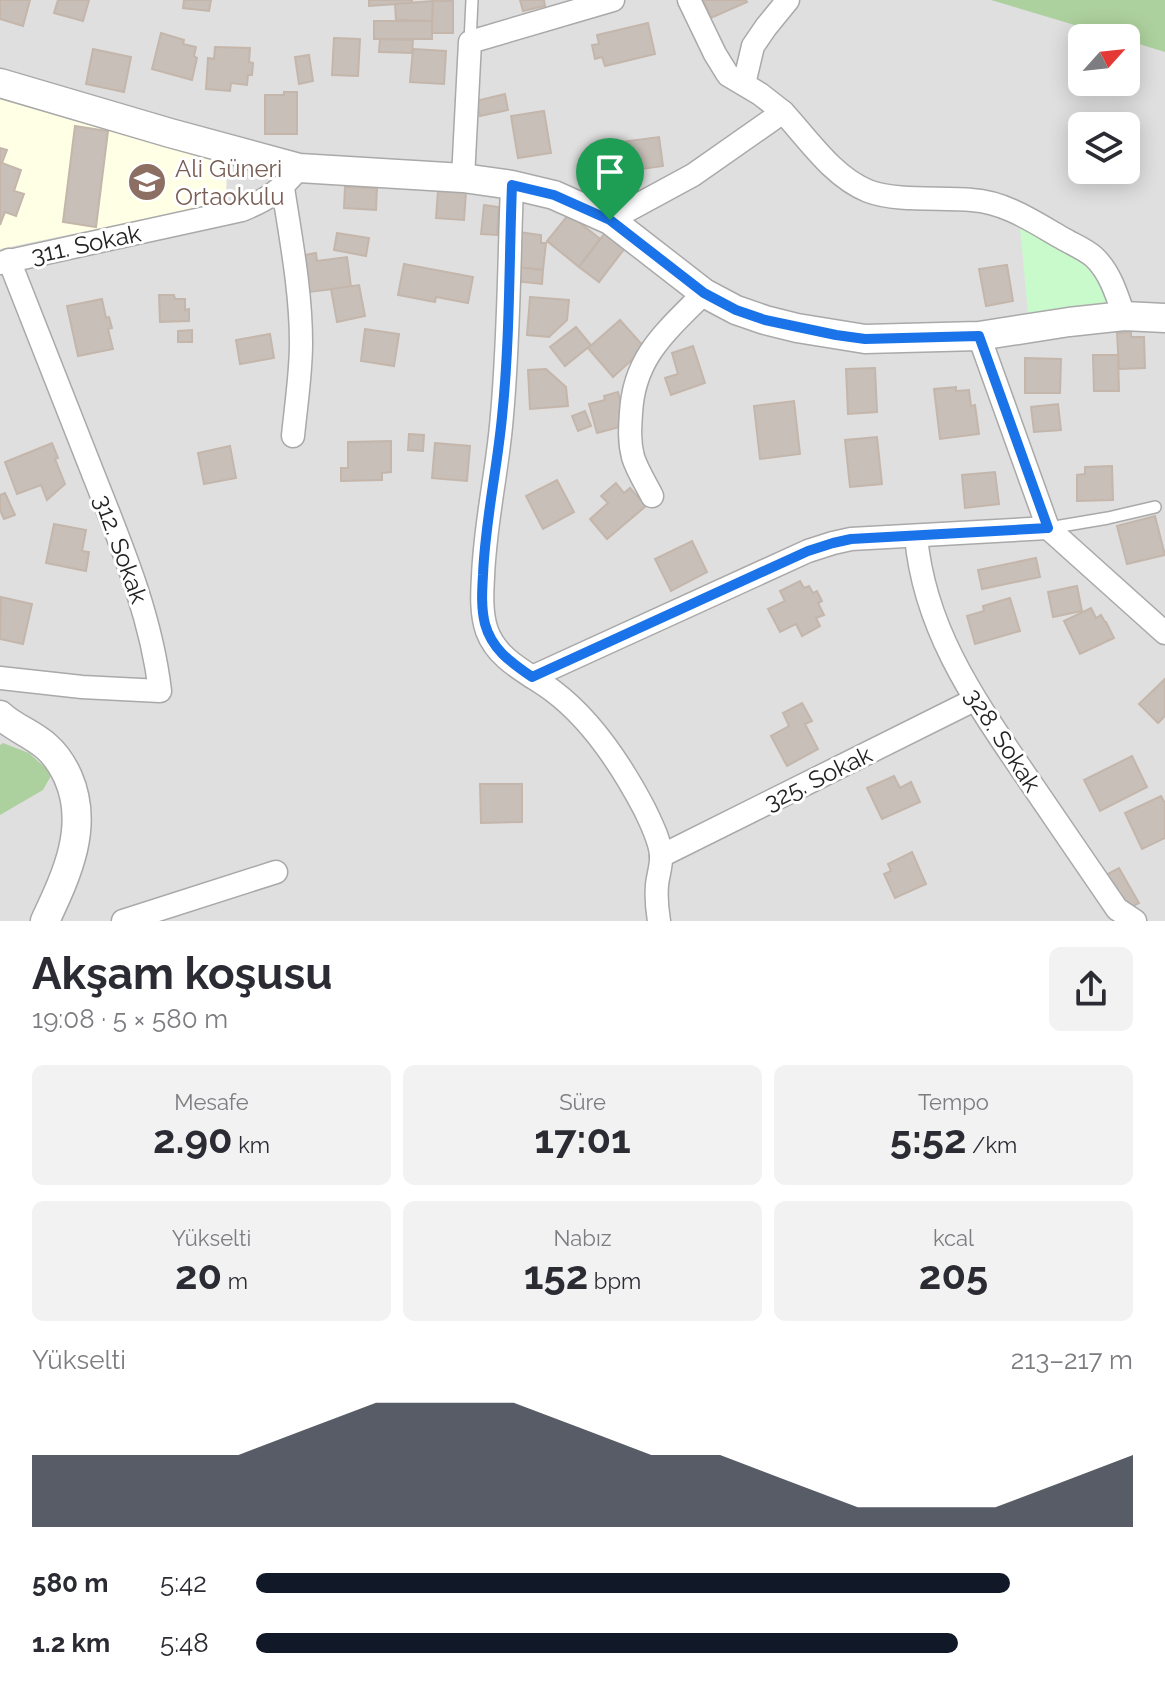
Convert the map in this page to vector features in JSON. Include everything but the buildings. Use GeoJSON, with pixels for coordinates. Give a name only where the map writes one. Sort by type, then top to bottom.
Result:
{"type":"FeatureCollection","features":[{"type":"Feature","properties":{"kind":"street"},"geometry":{"type":"LineString","coordinates":[[463,178],[470,42],[613,0]]}},
{"type":"Feature","properties":{"kind":"street"},"geometry":{"type":"LineString","coordinates":[[689,0],[728,75],[783,112],[831,165],[853,183],[889,197],[994,203],[1018,213],[1092,255],[1114,287],[1124,316]]}},
{"type":"Feature","properties":{"kind":"street"},"geometry":{"type":"LineString","coordinates":[[744,84],[753,46],[788,0]]}},
{"type":"Feature","properties":{"kind":"street"},"geometry":{"type":"LineString","coordinates":[[0,83],[170,133],[291,178],[463,178],[554,195],[610,220],[704,293],[736,310],[765,320],[836,335],[865,339],[979,336],[1124,316],[1165,318]]}},
{"type":"Feature","properties":{"kind":"street"},"geometry":{"type":"LineString","coordinates":[[610,220],[693,175],[783,112]]}},
{"type":"Feature","properties":{"kind":"street"},"geometry":{"type":"LineString","coordinates":[[291,178],[301,334],[301,369],[293,436]]}},
{"type":"Feature","properties":{"kind":"street","name":"311. Sokak"},"geometry":{"type":"LineString","coordinates":[[5,261],[242,210],[258,203],[291,178]]}},
{"type":"Feature","properties":{"kind":"street"},"geometry":{"type":"LineString","coordinates":[[512,185],[506,360],[502,418],[484,551],[484,619],[494,645],[506,659],[554,691],[577,713],[612,753],[631,783],[653,826],[661,856],[657,888],[659,921]]}},
{"type":"Feature","properties":{"kind":"street","name":"312. Sokak"},"geometry":{"type":"LineString","coordinates":[[0,678],[160,691],[143,605],[119,538],[5,261]]}},
{"type":"Feature","properties":{"kind":"street"},"geometry":{"type":"LineString","coordinates":[[652,496],[630,445],[631,405],[636,379],[661,337],[704,293]]}},
{"type":"Feature","properties":{"kind":"street"},"geometry":{"type":"LineString","coordinates":[[979,336],[1048,528],[1165,633]]}},
{"type":"Feature","properties":{"kind":"street"},"geometry":{"type":"LineString","coordinates":[[532,677],[808,551],[833,543],[851,539],[1048,528]]}},
{"type":"Feature","properties":{"kind":"street","name":"328. Sokak"},"geometry":{"type":"LineString","coordinates":[[916,536],[918,563],[933,615],[948,652],[974,700],[1117,909],[1135,921]]}},
{"type":"Feature","properties":{"kind":"street","name":"325. Sokak"},"geometry":{"type":"LineString","coordinates":[[661,856],[974,700]]}},
{"type":"Feature","properties":{"kind":"street"},"geometry":{"type":"LineString","coordinates":[[0,715],[48,747],[64,767],[78,809],[74,850],[45,921]]}},
{"type":"Feature","properties":{"kind":"street"},"geometry":{"type":"LineString","coordinates":[[123,921],[276,872]]}},
{"type":"Feature","properties":{"kind":"lane"},"geometry":{"type":"LineString","coordinates":[[470,42],[472,0]]}},
{"type":"Feature","properties":{"kind":"lane"},"geometry":{"type":"LineString","coordinates":[[1048,528],[1155,507]]}},
{"type":"Feature","properties":{"kind":"shaded area"},"geometry":{"type":"Polygon","coordinates":[[[0,0],[1000,0],[1082,24],[1068,24],[1068,96],[1140,96],[1140,41],[1165,48],[1165,921],[0,921],[0,0]]]}},
{"type":"Feature","properties":{"kind":"shaded area"},"geometry":{"type":"Polygon","coordinates":[[[0,96],[227,162],[226,202],[0,249],[0,96]]]}},
{"type":"Feature","properties":{"kind":"green space"},"geometry":{"type":"Polygon","coordinates":[[[991,0],[1165,0],[1165,52],[1140,44],[1140,24],[1071,24],[991,0]]]}},
{"type":"Feature","properties":{"kind":"green space"},"geometry":{"type":"Polygon","coordinates":[[[1020,228],[1087,259],[1111,307],[1028,313],[1020,228]]]}},
{"type":"Feature","properties":{"kind":"green space"},"geometry":{"type":"Polygon","coordinates":[[[3,743],[29,753],[52,774],[43,790],[0,815],[0,745],[3,743]]]}},
{"type":"Feature","properties":{"kind":"place","name":"Ali Güneri Ortaokulu"},"geometry":{"type":"Point","coordinates":[147,182]}},
{"type":"Feature","properties":{"kind":"route"},"geometry":{"type":"LineString","coordinates":[[512,185],[554,195],[610,220],[704,293],[736,310],[765,320],[865,339],[979,336],[1048,528],[851,539],[833,543],[808,551],[532,677],[506,659],[487,631],[482,593],[484,551],[502,418],[512,185]]}}]}
